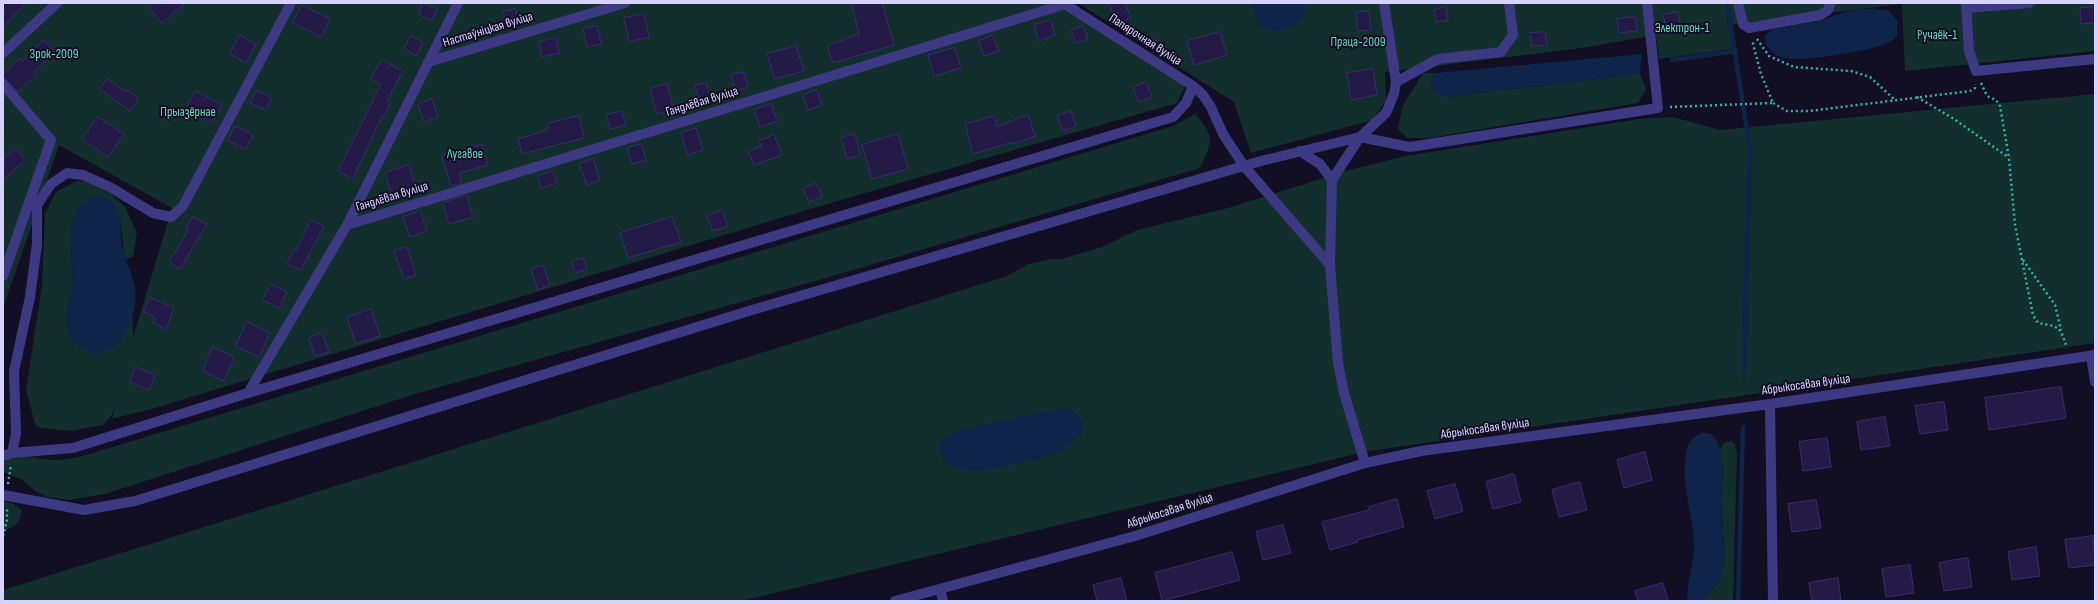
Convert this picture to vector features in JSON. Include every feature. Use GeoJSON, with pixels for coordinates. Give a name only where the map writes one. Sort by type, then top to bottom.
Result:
{"type":"FeatureCollection","features":[{"type":"Feature","properties":{"kind":"street"},"geometry":{"type":"LineString","coordinates":[[3,53],[57,3]]}},
{"type":"Feature","properties":{"kind":"street"},"geometry":{"type":"LineString","coordinates":[[291,3],[184,206],[171,217],[153,213],[110,187],[83,175],[67,173],[51,184],[37,205],[38,244],[30,297],[14,371],[16,434],[8,454],[73,448],[248,393],[1173,117],[1186,103],[1193,86]]}},
{"type":"Feature","properties":{"kind":"street"},"geometry":{"type":"LineString","coordinates":[[248,393],[347,224],[458,3]]}},
{"type":"Feature","properties":{"kind":"street","name":"Настаўніцкая вуліца"},"geometry":{"type":"LineString","coordinates":[[428,62],[625,3]]}},
{"type":"Feature","properties":{"kind":"street","name":"Папярочная вуліца"},"geometry":{"type":"LineString","coordinates":[[1066,3],[1193,86],[1203,96],[1223,134],[1244,166],[1330,265]]}},
{"type":"Feature","properties":{"kind":"street","name":"Гандлёвая вуліца"},"geometry":{"type":"LineString","coordinates":[[347,224],[1066,3]]}},
{"type":"Feature","properties":{"kind":"street"},"geometry":{"type":"LineString","coordinates":[[1365,463],[1344,393],[1338,363],[1330,265],[1332,180],[1360,137],[1386,113],[1394,94],[1396,82],[1384,3]]}},
{"type":"Feature","properties":{"kind":"street"},"geometry":{"type":"LineString","coordinates":[[1396,82],[1438,60],[1501,52],[1513,35],[1509,3]]}},
{"type":"Feature","properties":{"kind":"street"},"geometry":{"type":"LineString","coordinates":[[3,495],[84,510],[135,501],[760,308],[1244,166],[1360,137],[1410,147],[1658,108],[1647,3]]}},
{"type":"Feature","properties":{"kind":"street"},"geometry":{"type":"LineString","coordinates":[[1738,3],[1743,24],[1749,28],[1820,15],[1828,11],[1831,3]]}},
{"type":"Feature","properties":{"kind":"street"},"geometry":{"type":"LineString","coordinates":[[2029,3],[1966,6],[1969,51],[1976,71],[2095,59]]}},
{"type":"Feature","properties":{"kind":"street"},"geometry":{"type":"LineString","coordinates":[[3,84],[51,140],[3,276]]}},
{"type":"Feature","properties":{"kind":"street"},"geometry":{"type":"LineString","coordinates":[[1300,152],[1320,164],[1332,180]]}},
{"type":"Feature","properties":{"kind":"street"},"geometry":{"type":"LineString","coordinates":[[2093,355],[2095,382]]}},
{"type":"Feature","properties":{"kind":"street","name":"Абрыкосавая вуліца"},"geometry":{"type":"LineString","coordinates":[[895,601],[1135,536],[1365,463],[1456,446],[1770,404],[2093,355]]}},
{"type":"Feature","properties":{"kind":"street"},"geometry":{"type":"LineString","coordinates":[[1770,404],[1773,601]]}},
{"type":"Feature","properties":{"kind":"street"},"geometry":{"type":"LineString","coordinates":[[940,590],[943,601]]}},
{"type":"Feature","properties":{"kind":"path"},"geometry":{"type":"LineString","coordinates":[[1749,28],[1761,74],[1773,103]]}},
{"type":"Feature","properties":{"kind":"path"},"geometry":{"type":"LineString","coordinates":[[1749,28],[1769,56],[1794,67],[1850,71],[1870,77],[1895,100]]}},
{"type":"Feature","properties":{"kind":"path"},"geometry":{"type":"LineString","coordinates":[[1658,108],[1773,103],[1787,111],[1808,111],[1970,91],[1975,88],[1976,71]]}},
{"type":"Feature","properties":{"kind":"path"},"geometry":{"type":"LineString","coordinates":[[1976,71],[1987,96],[1996,100],[2000,106],[2008,158],[2015,225],[2033,315],[2038,323],[2055,325],[2062,330]]}},
{"type":"Feature","properties":{"kind":"path"},"geometry":{"type":"LineString","coordinates":[[1917,97],[1954,119],[2008,158]]}},
{"type":"Feature","properties":{"kind":"path"},"geometry":{"type":"LineString","coordinates":[[2022,259],[2055,305],[2070,359]]}},
{"type":"Feature","properties":{"kind":"green space","name":"Лугавое"},"geometry":{"type":"Polygon","coordinates":[[[3,3],[1053,3],[1186,84],[1177,103],[810,209],[158,407],[112,419],[115,407],[111,416],[103,425],[71,431],[36,427],[26,390],[42,286],[45,214],[56,192],[77,181],[89,182],[107,190],[125,207],[137,233],[133,256],[125,260],[120,218],[72,226],[73,291],[66,314],[128,327],[132,314],[133,338],[172,208],[59,145],[3,308],[3,3]]]}},
{"type":"Feature","properties":{"kind":"green space"},"geometry":{"type":"Polygon","coordinates":[[[1078,3],[2095,3],[2095,51],[1905,71],[1902,4],[1729,25],[1732,49],[1659,59],[1656,35],[1582,48],[1385,72],[1386,100],[1373,120],[1251,153],[1234,102],[1078,3]]]}},
{"type":"Feature","properties":{"kind":"green space"},"geometry":{"type":"Polygon","coordinates":[[[1423,73],[1435,73],[1430,82],[1446,97],[1640,74],[1646,89],[1638,103],[1429,138],[1407,138],[1398,129],[1402,107],[1423,73]]]}},
{"type":"Feature","properties":{"kind":"green space"},"geometry":{"type":"Polygon","coordinates":[[[2095,94],[2095,343],[1364,452],[741,601],[3,601],[3,590],[1007,276],[1028,264],[1052,259],[1062,259],[1102,247],[1137,230],[1228,208],[1346,171],[1406,156],[1639,119],[1673,117],[1720,130],[2095,94]]]}},
{"type":"Feature","properties":{"kind":"green space"},"geometry":{"type":"Polygon","coordinates":[[[1195,114],[1202,122],[1210,140],[1207,152],[1200,168],[829,277],[415,394],[105,494],[68,500],[47,497],[34,490],[21,479],[3,472],[3,462],[15,457],[61,460],[86,455],[1173,126],[1195,114]]]}},
{"type":"Feature","properties":{"kind":"green space"},"geometry":{"type":"Polygon","coordinates":[[[1731,441],[1735,445],[1737,454],[1733,601],[1700,601],[1708,595],[1724,549],[1721,501],[1723,471],[1720,449],[1724,443],[1731,441]]]}},
{"type":"Feature","properties":{"kind":"green space"},"geometry":{"type":"Polygon","coordinates":[[[3,501],[14,504],[22,510],[20,518],[16,524],[3,531],[3,501]]]}},
{"type":"Feature","properties":{"kind":"water"},"geometry":{"type":"Polygon","coordinates":[[[1252,3],[1306,3],[1304,11],[1295,24],[1282,30],[1274,30],[1266,29],[1258,25],[1252,3]]]}},
{"type":"Feature","properties":{"kind":"water"},"geometry":{"type":"Polygon","coordinates":[[[1873,8],[1889,11],[1898,21],[1897,35],[1889,42],[1879,46],[1837,55],[1794,59],[1781,57],[1773,53],[1766,43],[1765,35],[1773,29],[1821,20],[1848,11],[1873,8]]]}},
{"type":"Feature","properties":{"kind":"water"},"geometry":{"type":"Polygon","coordinates":[[[1642,54],[1640,74],[1446,97],[1434,92],[1430,82],[1435,73],[1642,54]]]}},
{"type":"Feature","properties":{"kind":"water"},"geometry":{"type":"Polygon","coordinates":[[[96,196],[110,201],[118,212],[122,246],[133,278],[136,293],[133,316],[123,337],[116,345],[107,350],[91,353],[78,345],[71,337],[68,329],[67,313],[73,279],[71,232],[73,220],[78,210],[85,202],[96,196]]]}},
{"type":"Feature","properties":{"kind":"water"},"geometry":{"type":"Polygon","coordinates":[[[1062,408],[1073,411],[1080,418],[1084,425],[1082,433],[1065,448],[1048,456],[979,471],[954,468],[945,461],[941,455],[939,447],[942,440],[958,430],[1062,408]]]}},
{"type":"Feature","properties":{"kind":"water"},"geometry":{"type":"Polygon","coordinates":[[[1701,433],[1713,435],[1721,452],[1721,512],[1724,560],[1720,578],[1712,591],[1700,601],[1688,601],[1687,596],[1693,561],[1694,537],[1686,490],[1685,466],[1689,444],[1701,433]]]}},
{"type":"Feature","properties":{"kind":"building"},"geometry":{"type":"Polygon","coordinates":[[[3,3],[26,3],[3,27],[3,3]]]}},
{"type":"Feature","properties":{"kind":"building"},"geometry":{"type":"Polygon","coordinates":[[[155,3],[185,3],[162,23],[149,8],[155,3]]]}},
{"type":"Feature","properties":{"kind":"building"},"geometry":{"type":"Polygon","coordinates":[[[423,3],[437,9],[432,20],[419,15],[423,3]]]}},
{"type":"Feature","properties":{"kind":"building"},"geometry":{"type":"Polygon","coordinates":[[[859,3],[882,3],[894,45],[833,63],[827,46],[859,34],[852,5],[859,3]]]}},
{"type":"Feature","properties":{"kind":"building"},"geometry":{"type":"Polygon","coordinates":[[[1109,3],[1125,3],[1131,18],[1117,24],[1109,3]]]}},
{"type":"Feature","properties":{"kind":"building"},"geometry":{"type":"Polygon","coordinates":[[[302,5],[330,19],[321,37],[293,23],[302,5]]]}},
{"type":"Feature","properties":{"kind":"building"},"geometry":{"type":"Polygon","coordinates":[[[1446,7],[1448,20],[1436,22],[1434,10],[1446,7]]]}},
{"type":"Feature","properties":{"kind":"building"},"geometry":{"type":"Polygon","coordinates":[[[2095,7],[2095,23],[2081,24],[2080,8],[2095,7]]]}},
{"type":"Feature","properties":{"kind":"building"},"geometry":{"type":"Polygon","coordinates":[[[515,9],[520,24],[508,27],[503,12],[515,9]]]}},
{"type":"Feature","properties":{"kind":"building"},"geometry":{"type":"Polygon","coordinates":[[[1369,11],[1371,30],[1358,31],[1356,13],[1369,11]]]}},
{"type":"Feature","properties":{"kind":"building"},"geometry":{"type":"Polygon","coordinates":[[[1678,12],[1681,26],[1666,28],[1663,15],[1678,12]]]}},
{"type":"Feature","properties":{"kind":"building"},"geometry":{"type":"Polygon","coordinates":[[[644,14],[649,37],[629,42],[624,18],[644,14]]]}},
{"type":"Feature","properties":{"kind":"building"},"geometry":{"type":"Polygon","coordinates":[[[1635,17],[1637,31],[1619,33],[1617,19],[1635,17]]]}},
{"type":"Feature","properties":{"kind":"building"},"geometry":{"type":"Polygon","coordinates":[[[1050,20],[1055,35],[1039,41],[1034,25],[1050,20]]]}},
{"type":"Feature","properties":{"kind":"building"},"geometry":{"type":"Polygon","coordinates":[[[597,26],[601,44],[587,47],[583,29],[597,26]]]}},
{"type":"Feature","properties":{"kind":"building"},"geometry":{"type":"Polygon","coordinates":[[[1083,26],[1088,39],[1076,43],[1071,31],[1083,26]]]}},
{"type":"Feature","properties":{"kind":"building"},"geometry":{"type":"Polygon","coordinates":[[[1220,32],[1227,55],[1194,65],[1187,41],[1220,32]]]}},
{"type":"Feature","properties":{"kind":"building"},"geometry":{"type":"Polygon","coordinates":[[[1545,32],[1547,45],[1532,46],[1530,33],[1545,32]]]}},
{"type":"Feature","properties":{"kind":"building"},"geometry":{"type":"Polygon","coordinates":[[[240,35],[256,44],[246,63],[230,54],[240,35]]]}},
{"type":"Feature","properties":{"kind":"building"},"geometry":{"type":"Polygon","coordinates":[[[993,35],[999,51],[984,56],[979,41],[993,35]]]}},
{"type":"Feature","properties":{"kind":"building"},"geometry":{"type":"Polygon","coordinates":[[[411,36],[423,42],[416,56],[404,49],[411,36]]]}},
{"type":"Feature","properties":{"kind":"building"},"geometry":{"type":"Polygon","coordinates":[[[556,38],[559,53],[542,57],[539,42],[556,38]]]}},
{"type":"Feature","properties":{"kind":"building"},"geometry":{"type":"Polygon","coordinates":[[[44,40],[55,52],[33,72],[36,75],[18,92],[3,77],[3,74],[20,58],[22,61],[44,40]]]}},
{"type":"Feature","properties":{"kind":"building"},"geometry":{"type":"Polygon","coordinates":[[[796,46],[804,71],[775,79],[767,54],[796,46]]]}},
{"type":"Feature","properties":{"kind":"building"},"geometry":{"type":"Polygon","coordinates":[[[955,48],[961,68],[934,76],[928,55],[955,48]]]}},
{"type":"Feature","properties":{"kind":"building"},"geometry":{"type":"Polygon","coordinates":[[[382,60],[403,71],[387,101],[391,102],[384,117],[382,116],[353,179],[338,171],[381,84],[371,79],[382,60]]]}},
{"type":"Feature","properties":{"kind":"building"},"geometry":{"type":"Polygon","coordinates":[[[1373,69],[1377,95],[1351,100],[1347,73],[1373,69]]]}},
{"type":"Feature","properties":{"kind":"building"},"geometry":{"type":"Polygon","coordinates":[[[743,72],[748,87],[736,91],[731,75],[743,72]]]}},
{"type":"Feature","properties":{"kind":"building"},"geometry":{"type":"Polygon","coordinates":[[[108,79],[126,92],[127,90],[139,98],[130,111],[100,89],[108,79]]]}},
{"type":"Feature","properties":{"kind":"building"},"geometry":{"type":"Polygon","coordinates":[[[1146,82],[1152,97],[1139,102],[1133,87],[1146,82]]]}},
{"type":"Feature","properties":{"kind":"building"},"geometry":{"type":"Polygon","coordinates":[[[706,83],[711,99],[700,102],[695,86],[706,83]]]}},
{"type":"Feature","properties":{"kind":"building"},"geometry":{"type":"Polygon","coordinates":[[[667,84],[674,110],[657,114],[650,89],[667,84]]]}},
{"type":"Feature","properties":{"kind":"building"},"geometry":{"type":"Polygon","coordinates":[[[257,90],[272,98],[266,110],[250,103],[257,90]]]}},
{"type":"Feature","properties":{"kind":"building"},"geometry":{"type":"Polygon","coordinates":[[[817,90],[822,105],[808,110],[803,95],[817,90]]]}},
{"type":"Feature","properties":{"kind":"building"},"geometry":{"type":"Polygon","coordinates":[[[196,91],[222,105],[212,123],[186,109],[196,91]]]}},
{"type":"Feature","properties":{"kind":"building"},"geometry":{"type":"Polygon","coordinates":[[[432,99],[438,117],[424,122],[418,104],[432,99]]]}},
{"type":"Feature","properties":{"kind":"building"},"geometry":{"type":"Polygon","coordinates":[[[771,104],[777,121],[760,127],[754,110],[771,104]]]}},
{"type":"Feature","properties":{"kind":"building"},"geometry":{"type":"Polygon","coordinates":[[[622,111],[626,125],[610,129],[606,115],[622,111]]]}},
{"type":"Feature","properties":{"kind":"building"},"geometry":{"type":"Polygon","coordinates":[[[1071,111],[1076,126],[1063,131],[1057,116],[1071,111]]]}},
{"type":"Feature","properties":{"kind":"building"},"geometry":{"type":"Polygon","coordinates":[[[1028,115],[1035,136],[1014,144],[1013,142],[973,154],[965,124],[994,116],[997,126],[1028,115]]]}},
{"type":"Feature","properties":{"kind":"building"},"geometry":{"type":"Polygon","coordinates":[[[579,116],[584,138],[522,154],[518,139],[548,130],[547,124],[579,116]]]}},
{"type":"Feature","properties":{"kind":"building"},"geometry":{"type":"Polygon","coordinates":[[[98,117],[124,134],[108,157],[82,139],[98,117]]]}},
{"type":"Feature","properties":{"kind":"building"},"geometry":{"type":"Polygon","coordinates":[[[235,126],[253,135],[246,149],[228,141],[235,126]]]}},
{"type":"Feature","properties":{"kind":"building"},"geometry":{"type":"Polygon","coordinates":[[[696,128],[703,150],[688,155],[681,133],[696,128]]]}},
{"type":"Feature","properties":{"kind":"building"},"geometry":{"type":"Polygon","coordinates":[[[855,134],[860,155],[847,159],[841,138],[855,134]]]}},
{"type":"Feature","properties":{"kind":"building"},"geometry":{"type":"Polygon","coordinates":[[[898,134],[908,169],[872,179],[862,145],[898,134]]]}},
{"type":"Feature","properties":{"kind":"building"},"geometry":{"type":"Polygon","coordinates":[[[774,135],[782,155],[754,165],[748,151],[762,146],[759,141],[774,135]]]}},
{"type":"Feature","properties":{"kind":"building"},"geometry":{"type":"Polygon","coordinates":[[[641,144],[646,160],[632,164],[627,148],[641,144]]]}},
{"type":"Feature","properties":{"kind":"building"},"geometry":{"type":"Polygon","coordinates":[[[482,145],[488,165],[459,173],[462,183],[451,186],[442,156],[482,145]]]}},
{"type":"Feature","properties":{"kind":"building"},"geometry":{"type":"Polygon","coordinates":[[[15,149],[25,160],[3,180],[3,160],[15,149]]]}},
{"type":"Feature","properties":{"kind":"building"},"geometry":{"type":"Polygon","coordinates":[[[593,159],[600,180],[587,185],[579,164],[593,159]]]}},
{"type":"Feature","properties":{"kind":"building"},"geometry":{"type":"Polygon","coordinates":[[[409,165],[416,188],[392,195],[385,173],[409,165]]]}},
{"type":"Feature","properties":{"kind":"building"},"geometry":{"type":"Polygon","coordinates":[[[553,171],[557,183],[541,188],[538,176],[553,171]]]}},
{"type":"Feature","properties":{"kind":"building"},"geometry":{"type":"Polygon","coordinates":[[[816,183],[822,197],[809,202],[803,189],[816,183]]]}},
{"type":"Feature","properties":{"kind":"building"},"geometry":{"type":"Polygon","coordinates":[[[466,195],[473,217],[449,224],[443,203],[466,195]]]}},
{"type":"Feature","properties":{"kind":"building"},"geometry":{"type":"Polygon","coordinates":[[[722,210],[728,226],[713,231],[707,216],[722,210]]]}},
{"type":"Feature","properties":{"kind":"building"},"geometry":{"type":"Polygon","coordinates":[[[420,211],[427,231],[410,237],[403,217],[420,211]]]}},
{"type":"Feature","properties":{"kind":"building"},"geometry":{"type":"Polygon","coordinates":[[[193,217],[207,224],[180,269],[169,262],[188,231],[186,230],[193,217]]]}},
{"type":"Feature","properties":{"kind":"building"},"geometry":{"type":"Polygon","coordinates":[[[672,217],[681,242],[628,258],[620,233],[672,217]]]}},
{"type":"Feature","properties":{"kind":"building"},"geometry":{"type":"Polygon","coordinates":[[[311,220],[324,226],[301,270],[287,264],[311,220]]]}},
{"type":"Feature","properties":{"kind":"building"},"geometry":{"type":"Polygon","coordinates":[[[407,247],[416,275],[404,279],[394,251],[407,247]]]}},
{"type":"Feature","properties":{"kind":"building"},"geometry":{"type":"Polygon","coordinates":[[[583,258],[587,269],[575,273],[572,262],[583,258]]]}},
{"type":"Feature","properties":{"kind":"building"},"geometry":{"type":"Polygon","coordinates":[[[543,265],[550,285],[538,290],[531,269],[543,265]]]}},
{"type":"Feature","properties":{"kind":"building"},"geometry":{"type":"Polygon","coordinates":[[[271,284],[287,292],[279,308],[263,300],[271,284]]]}},
{"type":"Feature","properties":{"kind":"building"},"geometry":{"type":"Polygon","coordinates":[[[150,297],[174,308],[166,329],[153,323],[155,317],[144,312],[150,297]]]}},
{"type":"Feature","properties":{"kind":"building"},"geometry":{"type":"Polygon","coordinates":[[[371,309],[380,336],[356,344],[347,318],[371,309]]]}},
{"type":"Feature","properties":{"kind":"building"},"geometry":{"type":"Polygon","coordinates":[[[247,322],[270,333],[259,357],[236,346],[247,322]]]}},
{"type":"Feature","properties":{"kind":"building"},"geometry":{"type":"Polygon","coordinates":[[[322,333],[329,352],[315,356],[309,338],[322,333]]]}},
{"type":"Feature","properties":{"kind":"building"},"geometry":{"type":"Polygon","coordinates":[[[213,347],[234,357],[224,381],[203,371],[213,347]]]}},
{"type":"Feature","properties":{"kind":"building"},"geometry":{"type":"Polygon","coordinates":[[[136,367],[155,375],[149,390],[130,382],[136,367]]]}},
{"type":"Feature","properties":{"kind":"building"},"geometry":{"type":"Polygon","coordinates":[[[2061,387],[2066,418],[1989,430],[1985,398],[2061,387]]]}},
{"type":"Feature","properties":{"kind":"building"},"geometry":{"type":"Polygon","coordinates":[[[1944,402],[1948,430],[1920,434],[1915,406],[1944,402]]]}},
{"type":"Feature","properties":{"kind":"building"},"geometry":{"type":"Polygon","coordinates":[[[1885,417],[1890,446],[1861,450],[1857,422],[1885,417]]]}},
{"type":"Feature","properties":{"kind":"building"},"geometry":{"type":"Polygon","coordinates":[[[1827,438],[1831,467],[1803,471],[1799,442],[1827,438]]]}},
{"type":"Feature","properties":{"kind":"building"},"geometry":{"type":"Polygon","coordinates":[[[1645,452],[1652,480],[1624,488],[1617,460],[1645,452]]]}},
{"type":"Feature","properties":{"kind":"building"},"geometry":{"type":"Polygon","coordinates":[[[1514,474],[1521,502],[1493,509],[1486,482],[1514,474]]]}},
{"type":"Feature","properties":{"kind":"building"},"geometry":{"type":"Polygon","coordinates":[[[1580,482],[1587,510],[1559,517],[1552,490],[1580,482]]]}},
{"type":"Feature","properties":{"kind":"building"},"geometry":{"type":"Polygon","coordinates":[[[1455,484],[1463,511],[1435,519],[1427,491],[1455,484]]]}},
{"type":"Feature","properties":{"kind":"building"},"geometry":{"type":"Polygon","coordinates":[[[1397,499],[1404,527],[1357,540],[1358,542],[1330,550],[1322,522],[1369,510],[1369,507],[1397,499]]]}},
{"type":"Feature","properties":{"kind":"building"},"geometry":{"type":"Polygon","coordinates":[[[1816,500],[1821,528],[1792,532],[1788,504],[1816,500]]]}},
{"type":"Feature","properties":{"kind":"building"},"geometry":{"type":"Polygon","coordinates":[[[1283,525],[1291,553],[1263,560],[1256,532],[1283,525]]]}},
{"type":"Feature","properties":{"kind":"building"},"geometry":{"type":"Polygon","coordinates":[[[2093,536],[2095,565],[2069,568],[2065,540],[2093,536]]]}},
{"type":"Feature","properties":{"kind":"building"},"geometry":{"type":"Polygon","coordinates":[[[2036,547],[2040,576],[2012,580],[2008,552],[2036,547]]]}},
{"type":"Feature","properties":{"kind":"building"},"geometry":{"type":"Polygon","coordinates":[[[1232,552],[1240,580],[1162,601],[1155,573],[1232,552]]]}},
{"type":"Feature","properties":{"kind":"building"},"geometry":{"type":"Polygon","coordinates":[[[1968,558],[1972,587],[1944,591],[1939,563],[1968,558]]]}},
{"type":"Feature","properties":{"kind":"building"},"geometry":{"type":"Polygon","coordinates":[[[1910,565],[1914,593],[1886,597],[1882,569],[1910,565]]]}},
{"type":"Feature","properties":{"kind":"building"},"geometry":{"type":"Polygon","coordinates":[[[1121,578],[1127,601],[1097,601],[1093,585],[1121,578]]]}},
{"type":"Feature","properties":{"kind":"building"},"geometry":{"type":"Polygon","coordinates":[[[1838,578],[1841,601],[1812,601],[1809,583],[1838,578]]]}},
{"type":"Feature","properties":{"kind":"building"},"geometry":{"type":"Polygon","coordinates":[[[1663,583],[1668,601],[1638,601],[1635,591],[1663,583]]]}},
{"type":"Feature","properties":{"kind":"waterway"},"geometry":{"type":"LineString","coordinates":[[1727,3],[1750,149],[1744,376]]}},
{"type":"Feature","properties":{"kind":"waterway"},"geometry":{"type":"LineString","coordinates":[[1672,60],[1736,51]]}},
{"type":"Feature","properties":{"kind":"waterway"},"geometry":{"type":"LineString","coordinates":[[1738,601],[1743,427]]}},
{"type":"Feature","properties":{"kind":"park label","name":"Электрон-1"},"geometry":{"type":"Point","coordinates":[1682,29]}},
{"type":"Feature","properties":{"kind":"park label","name":"Ручаёк-1"},"geometry":{"type":"Point","coordinates":[1937,36]}},
{"type":"Feature","properties":{"kind":"park label","name":"Праца-2009"},"geometry":{"type":"Point","coordinates":[1358,43]}},
{"type":"Feature","properties":{"kind":"park label","name":"Зрок-2009"},"geometry":{"type":"Point","coordinates":[54,55]}},
{"type":"Feature","properties":{"kind":"park label","name":"Прыазёрнае"},"geometry":{"type":"Point","coordinates":[188,113]}}]}
